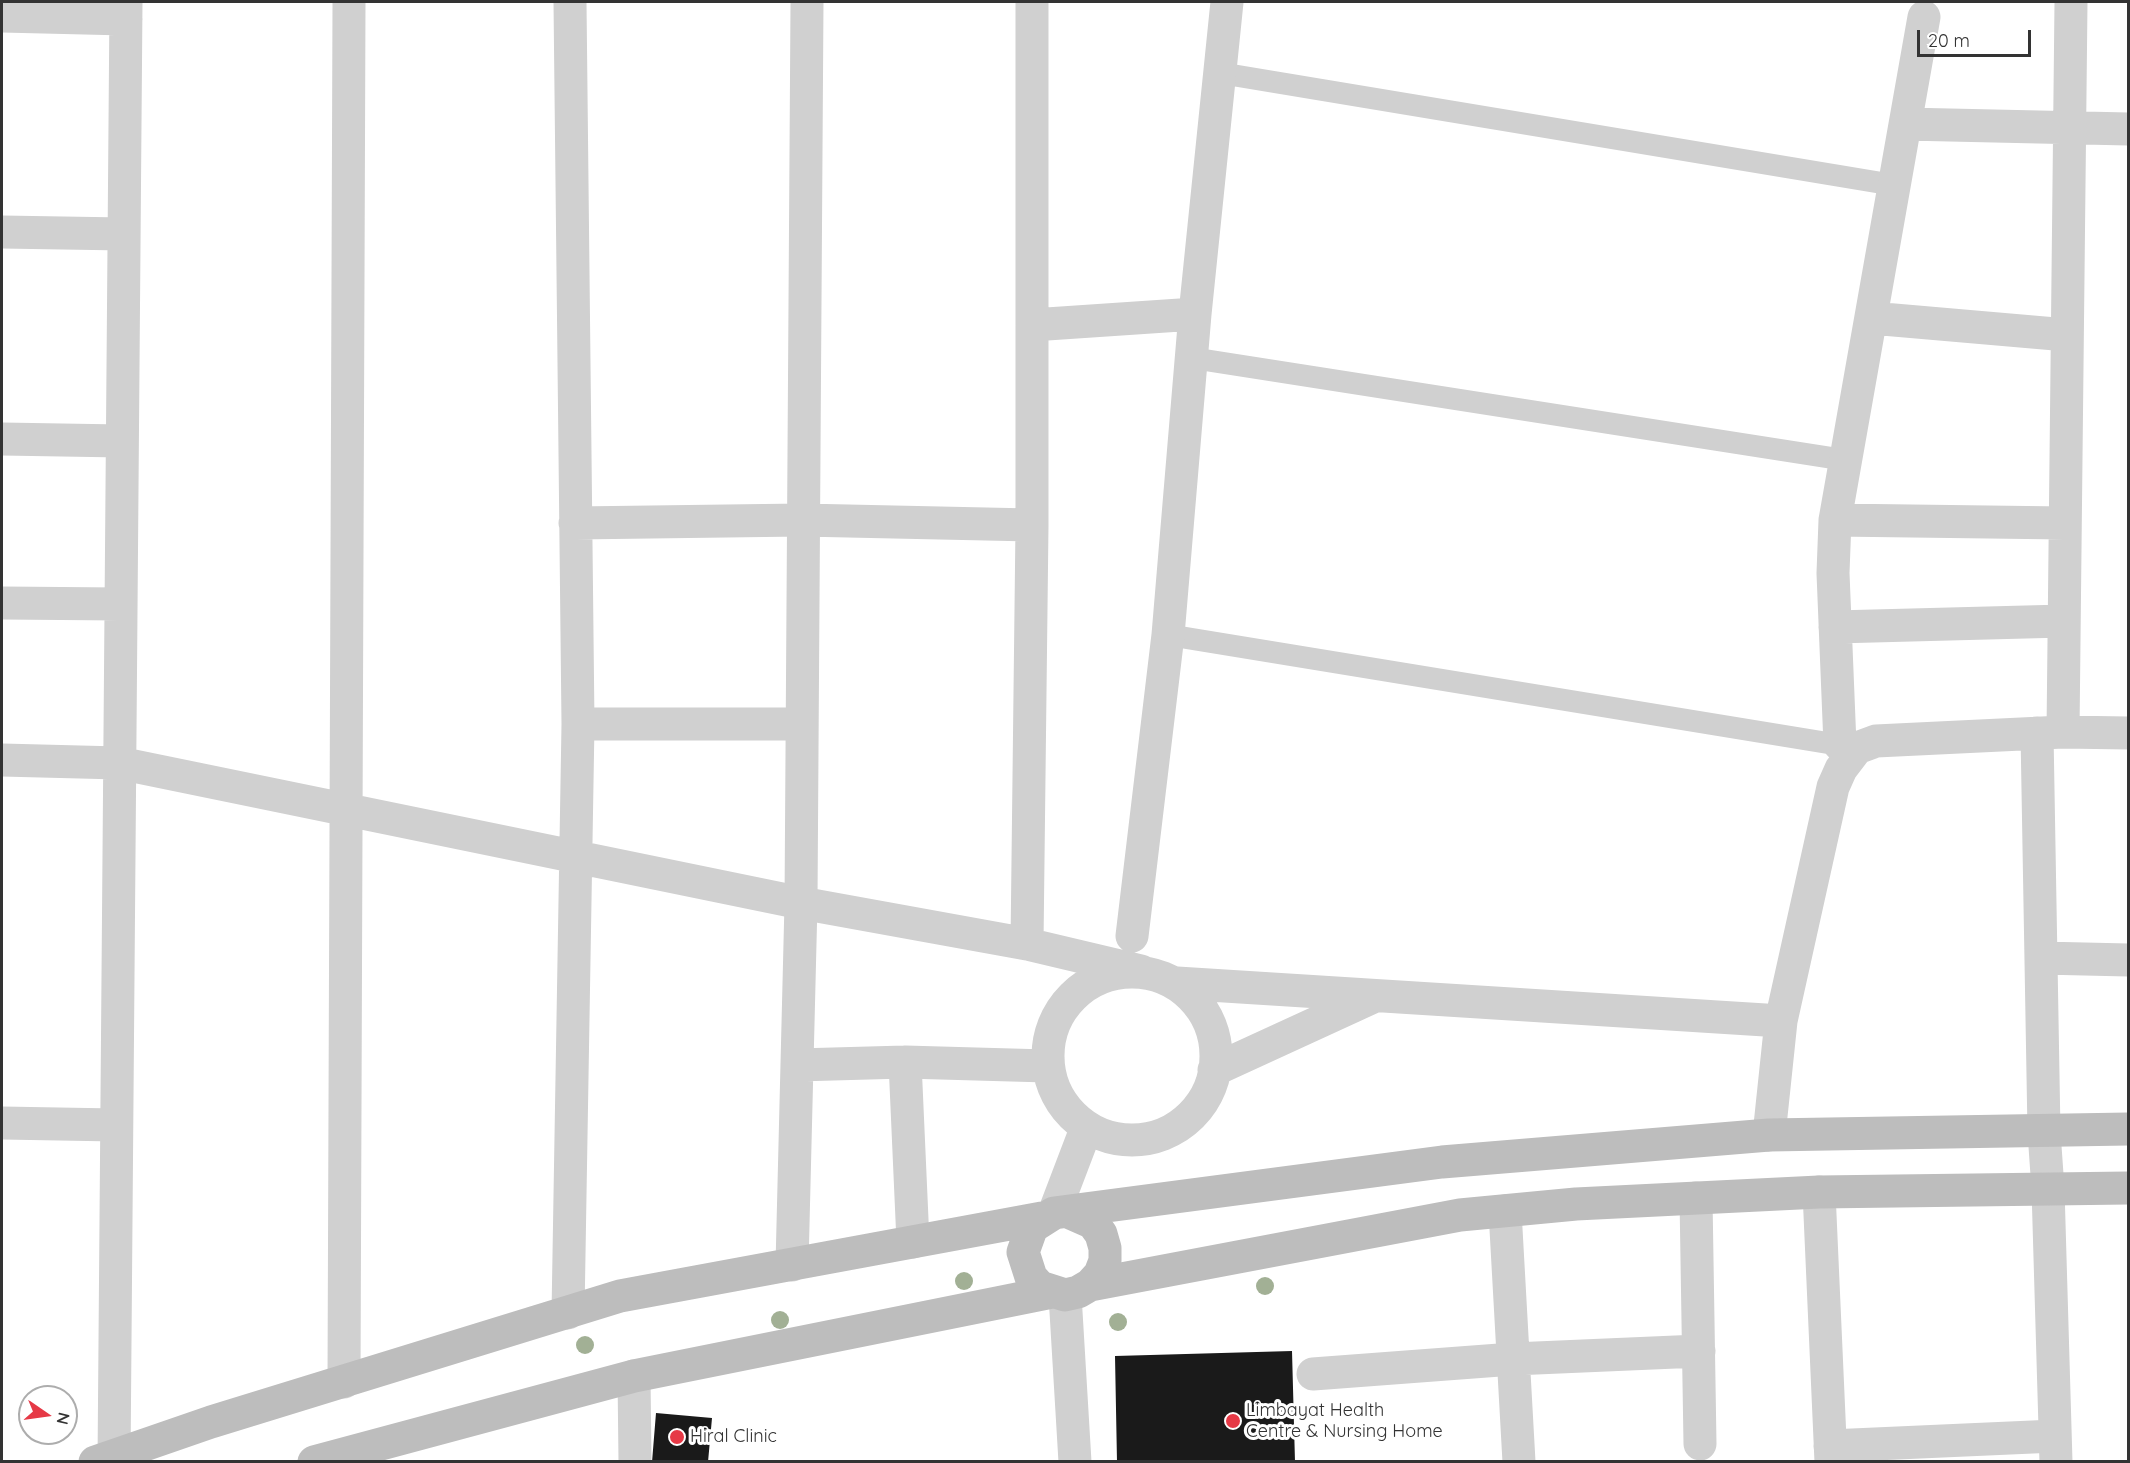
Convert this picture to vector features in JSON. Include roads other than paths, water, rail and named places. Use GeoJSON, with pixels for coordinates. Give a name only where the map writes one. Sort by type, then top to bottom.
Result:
{"type":"FeatureCollection","features":[{"type":"Feature","properties":{"kind":"main road"},"geometry":{"type":"LineString","coordinates":[[108,1460],[344,1382],[620,1296],[1055,1214],[1442,1162],[1769,1135],[2128,1129]]}},
{"type":"Feature","properties":{"kind":"main road"},"geometry":{"type":"LineString","coordinates":[[314,1461],[634,1376],[1460,1215],[1696,1198],[1819,1192],[2128,1188]]}},
{"type":"Feature","properties":{"kind":"main road"},"geometry":{"type":"LineString","coordinates":[[1055,1214],[1081,1215],[1093,1223],[1101,1234],[1105,1248],[1105,1261],[1100,1274],[1069,1291],[1030,1277],[1023,1252],[1032,1227],[1055,1214]]}},
{"type":"Feature","properties":{"kind":"street"},"geometry":{"type":"LineString","coordinates":[[344,1382],[349,2]]}},
{"type":"Feature","properties":{"kind":"street"},"geometry":{"type":"LineString","coordinates":[[568,1312],[578,724],[570,2]]}},
{"type":"Feature","properties":{"kind":"street"},"geometry":{"type":"LineString","coordinates":[[792,1265],[801,903],[807,2]]}},
{"type":"Feature","properties":{"kind":"street"},"geometry":{"type":"LineString","coordinates":[[1027,944],[1032,525],[1032,2]]}},
{"type":"Feature","properties":{"kind":"street"},"geometry":{"type":"LineString","coordinates":[[1132,936],[1168,635],[1195,314],[1227,2]]}},
{"type":"Feature","properties":{"kind":"street"},"geometry":{"type":"LineString","coordinates":[[1819,1192],[1831,1454],[2055,1449],[2049,1189],[2043,1132],[2041,958],[2050,732],[2064,621],[2071,2]]}},
{"type":"Feature","properties":{"kind":"street"},"geometry":{"type":"LineString","coordinates":[[2,16],[126,10],[116,1125],[108,1460]]}},
{"type":"Feature","properties":{"kind":"street"},"geometry":{"type":"LineString","coordinates":[[1769,1135],[1781,1021],[1833,787],[1849,747],[1835,627],[1833,573],[1835,520],[1924,17]]}},
{"type":"Feature","properties":{"kind":"street"},"geometry":{"type":"LineString","coordinates":[[1905,124],[2128,129]]}},
{"type":"Feature","properties":{"kind":"street"},"geometry":{"type":"LineString","coordinates":[[2,232],[124,234]]}},
{"type":"Feature","properties":{"kind":"street"},"geometry":{"type":"LineString","coordinates":[[1032,325],[1195,314]]}},
{"type":"Feature","properties":{"kind":"street"},"geometry":{"type":"LineString","coordinates":[[1871,318],[2067,335]]}},
{"type":"Feature","properties":{"kind":"street"},"geometry":{"type":"LineString","coordinates":[[2,439],[122,441]]}},
{"type":"Feature","properties":{"kind":"street"},"geometry":{"type":"LineString","coordinates":[[575,523],[802,520],[1032,525]]}},
{"type":"Feature","properties":{"kind":"street"},"geometry":{"type":"LineString","coordinates":[[1835,520],[2065,523]]}},
{"type":"Feature","properties":{"kind":"street"},"geometry":{"type":"LineString","coordinates":[[2,603],[120,604]]}},
{"type":"Feature","properties":{"kind":"street"},"geometry":{"type":"LineString","coordinates":[[1835,627],[2064,621]]}},
{"type":"Feature","properties":{"kind":"street"},"geometry":{"type":"LineString","coordinates":[[578,724],[802,724]]}},
{"type":"Feature","properties":{"kind":"street"},"geometry":{"type":"LineString","coordinates":[[1849,747],[1876,741],[2050,732],[2128,733]]}},
{"type":"Feature","properties":{"kind":"street"},"geometry":{"type":"LineString","coordinates":[[2,760],[119,763],[801,903],[1027,944],[1142,971],[1177,983],[1781,1021]]}},
{"type":"Feature","properties":{"kind":"street"},"geometry":{"type":"LineString","coordinates":[[2041,958],[2128,960]]}},
{"type":"Feature","properties":{"kind":"street"},"geometry":{"type":"LineString","coordinates":[[1142,971],[1103,975],[1071,996],[1051,1028],[1047,1066],[1059,1102],[1086,1129],[1122,1141],[1160,1137],[1192,1117],[1212,1084],[1217,1047],[1204,1010],[1177,983]]}},
{"type":"Feature","properties":{"kind":"street"},"geometry":{"type":"LineString","coordinates":[[1214,1070],[1377,995]]}},
{"type":"Feature","properties":{"kind":"street"},"geometry":{"type":"LineString","coordinates":[[797,1065],[905,1062],[1047,1066]]}},
{"type":"Feature","properties":{"kind":"street"},"geometry":{"type":"LineString","coordinates":[[905,1062],[913,1242]]}},
{"type":"Feature","properties":{"kind":"street"},"geometry":{"type":"LineString","coordinates":[[2,1123],[116,1125]]}},
{"type":"Feature","properties":{"kind":"street"},"geometry":{"type":"LineString","coordinates":[[1055,1214],[1086,1129]]}},
{"type":"Feature","properties":{"kind":"street"},"geometry":{"type":"LineString","coordinates":[[1696,1198],[1700,1444]]}},
{"type":"Feature","properties":{"kind":"street"},"geometry":{"type":"LineString","coordinates":[[1505,1211],[1519,1461]]}},
{"type":"Feature","properties":{"kind":"street"},"geometry":{"type":"LineString","coordinates":[[1069,1291],[1075,1461]]}},
{"type":"Feature","properties":{"kind":"street"},"geometry":{"type":"LineString","coordinates":[[1313,1374],[1513,1359],[1699,1351]]}},
{"type":"Feature","properties":{"kind":"street"},"geometry":{"type":"LineString","coordinates":[[634,1376],[635,1461]]}},
{"type":"Feature","properties":{"kind":"lane"},"geometry":{"type":"LineString","coordinates":[[1220,73],[1894,185]]}},
{"type":"Feature","properties":{"kind":"lane"},"geometry":{"type":"LineString","coordinates":[[1192,358],[1845,460]]}},
{"type":"Feature","properties":{"kind":"lane"},"geometry":{"type":"LineString","coordinates":[[1168,635],[1849,747]]}},
{"type":"Feature","properties":{"kind":"place","name":"Limbayat Health Centre & Nursing Home"},"geometry":{"type":"Point","coordinates":[1233,1421]}},
{"type":"Feature","properties":{"kind":"place","name":"Hiral Clinic"},"geometry":{"type":"Point","coordinates":[677,1437]}}]}
